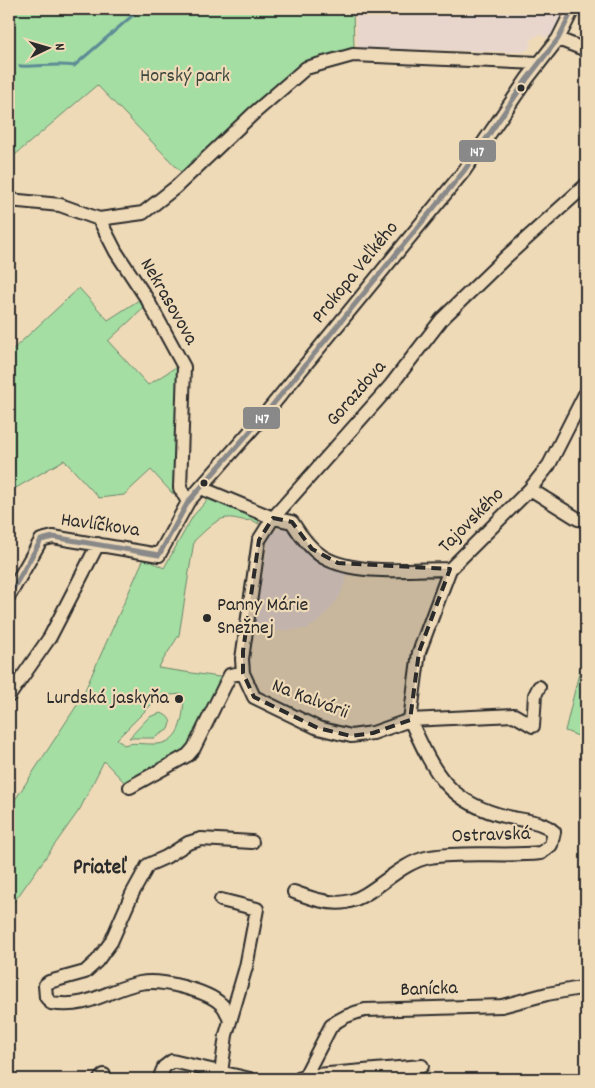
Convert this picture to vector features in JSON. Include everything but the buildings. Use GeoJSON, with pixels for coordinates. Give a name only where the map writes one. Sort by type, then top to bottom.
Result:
{"type":"FeatureCollection","features":[{"type":"Feature","properties":{"kind":"street","name":"Prokopa Veľkého"},"geometry":{"type":"LineString","coordinates":[[159,554],[188,502],[464,171],[539,63],[558,39],[573,9]]}},
{"type":"Feature","properties":{"kind":"street"},"geometry":{"type":"LineString","coordinates":[[558,39],[586,50]]}},
{"type":"Feature","properties":{"kind":"street"},"geometry":{"type":"LineString","coordinates":[[9,200],[60,205],[99,219],[143,213],[176,187],[253,114],[306,68],[353,55],[539,63]]}},
{"type":"Feature","properties":{"kind":"street","name":"Gorazdova"},"geometry":{"type":"LineString","coordinates":[[243,673],[243,650],[258,545],[274,518],[391,386],[442,319],[506,257],[586,185]]}},
{"type":"Feature","properties":{"kind":"street","name":"Nekrasovova"},"geometry":{"type":"LineString","coordinates":[[99,219],[116,252],[147,299],[184,367],[180,488],[188,502]]}},
{"type":"Feature","properties":{"kind":"street","name":"Tajovského"},"geometry":{"type":"LineString","coordinates":[[410,720],[419,652],[450,569],[530,489],[549,465],[562,444],[586,392]]}},
{"type":"Feature","properties":{"kind":"street"},"geometry":{"type":"LineString","coordinates":[[201,488],[274,518],[292,522],[312,549],[338,563],[354,568],[450,569]]}},
{"type":"Feature","properties":{"kind":"street"},"geometry":{"type":"LineString","coordinates":[[530,489],[578,519],[586,520]]}},
{"type":"Feature","properties":{"kind":"street","name":"Havlíčkova"},"geometry":{"type":"LineString","coordinates":[[9,596],[41,540],[53,537],[159,554]]}},
{"type":"Feature","properties":{"kind":"street"},"geometry":{"type":"LineString","coordinates":[[9,696],[50,637],[98,544]]}},
{"type":"Feature","properties":{"kind":"street"},"geometry":{"type":"LineString","coordinates":[[130,787],[188,755],[194,748],[230,675],[243,673]]}},
{"type":"Feature","properties":{"kind":"street","name":"Na Kalvárii"},"geometry":{"type":"LineString","coordinates":[[243,673],[254,697],[318,728],[351,736],[362,736],[410,720],[514,715],[533,726],[535,695],[539,687]]}},
{"type":"Feature","properties":{"kind":"street","name":"Ostravská"},"geometry":{"type":"LineString","coordinates":[[294,892],[314,899],[346,902],[377,886],[410,862],[449,855],[541,853],[551,845],[554,832],[545,824],[485,811],[461,798],[449,788],[432,766],[410,720]]}},
{"type":"Feature","properties":{"kind":"street"},"geometry":{"type":"LineString","coordinates":[[230,1021],[221,1004],[168,984],[152,982],[138,984],[97,1000],[67,1006],[51,1003],[44,991],[45,985],[49,982],[85,972],[97,961],[111,942],[132,894],[148,865],[166,857],[188,843],[201,839],[252,842]]}},
{"type":"Feature","properties":{"kind":"street"},"geometry":{"type":"LineString","coordinates":[[221,900],[256,909],[246,967],[230,1021],[228,1076]]}},
{"type":"Feature","properties":{"kind":"street","name":"Banícka"},"geometry":{"type":"LineString","coordinates":[[302,1078],[331,1026],[337,1020],[355,1013],[365,1010],[502,1006],[547,994],[586,987]]}},
{"type":"Feature","properties":{"kind":"street"},"geometry":{"type":"LineString","coordinates":[[159,1079],[164,1067],[172,1061],[228,1076],[250,1079]]}},
{"type":"Feature","properties":{"kind":"street"},"geometry":{"type":"LineString","coordinates":[[302,1078],[422,1066]]}},
{"type":"Feature","properties":{"kind":"highlighted area"},"geometry":{"type":"Polygon","coordinates":[[[273,518],[292,522],[312,549],[338,563],[450,569],[419,652],[410,720],[373,733],[351,736],[318,728],[254,697],[243,673],[243,651],[259,540],[273,518]]]}},
{"type":"Feature","properties":{"kind":"shaded area"},"geometry":{"type":"Polygon","coordinates":[[[355,9],[566,9],[552,35],[545,38],[540,34],[530,40],[531,46],[527,50],[521,52],[361,48],[357,45],[355,9]]]}},
{"type":"Feature","properties":{"kind":"shaded area"},"geometry":{"type":"Polygon","coordinates":[[[281,528],[291,530],[349,571],[340,596],[319,621],[307,629],[276,631],[254,627],[269,537],[274,531],[281,528]]]}},
{"type":"Feature","properties":{"kind":"green space","name":"Horský park"},"geometry":{"type":"Polygon","coordinates":[[[9,9],[353,9],[354,47],[320,58],[183,174],[97,85],[9,160],[9,9]]]}},
{"type":"Feature","properties":{"kind":"green space"},"geometry":{"type":"Polygon","coordinates":[[[79,288],[108,320],[139,300],[144,308],[108,341],[148,385],[179,365],[173,494],[151,470],[124,495],[99,498],[64,460],[9,492],[9,353],[79,288]]]}},
{"type":"Feature","properties":{"kind":"green space"},"geometry":{"type":"Polygon","coordinates":[[[210,497],[258,517],[259,524],[252,520],[223,519],[209,527],[194,541],[179,635],[158,668],[226,678],[187,753],[127,785],[104,761],[80,809],[9,909],[9,809],[81,699],[144,558],[164,568],[193,516],[210,497]],[[182,694],[160,696],[117,739],[124,745],[169,741],[174,736],[181,722],[184,696],[182,694]]]}},
{"type":"Feature","properties":{"kind":"green space"},"geometry":{"type":"Polygon","coordinates":[[[586,644],[586,739],[565,731],[586,644]]]}},
{"type":"Feature","properties":{"kind":"green space"},"geometry":{"type":"Polygon","coordinates":[[[161,713],[170,719],[169,729],[154,738],[129,738],[149,717],[161,713]]]}},
{"type":"Feature","properties":{"kind":"waterway"},"geometry":{"type":"LineString","coordinates":[[20,66],[74,66],[140,9]]}},
{"type":"Feature","properties":{"kind":"transit line","name":"147"},"geometry":{"type":"LineString","coordinates":[[159,555],[188,502],[261,419],[464,171],[527,79],[558,39],[573,9]]}},
{"type":"Feature","properties":{"kind":"transit line","name":"147"},"geometry":{"type":"LineString","coordinates":[[9,596],[41,540],[53,537],[159,555]]}},
{"type":"Feature","properties":{"kind":"place","name":"Panny Márie Snežnej"},"geometry":{"type":"Point","coordinates":[207,618]}},
{"type":"Feature","properties":{"kind":"place","name":"Lurdská jaskyňa"},"geometry":{"type":"Point","coordinates":[179,699]}},
{"type":"Feature","properties":{"kind":"district","name":"Priateľ"},"geometry":{"type":"Point","coordinates":[100,869]}}]}
